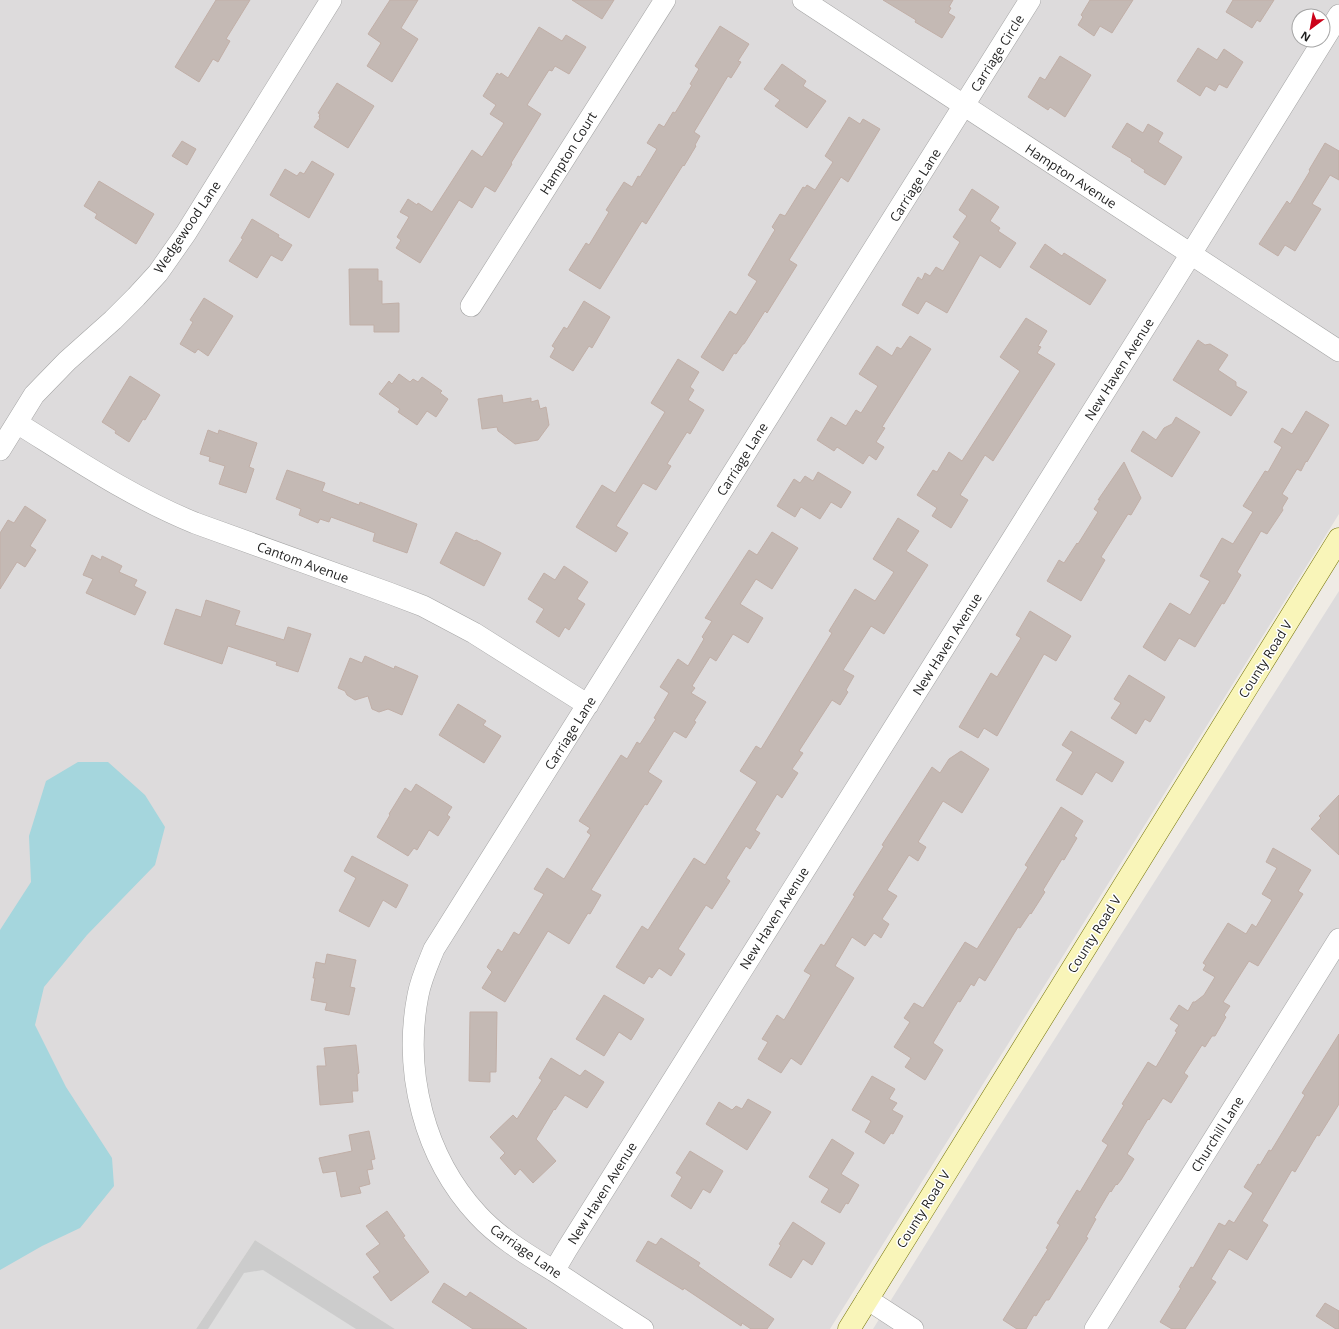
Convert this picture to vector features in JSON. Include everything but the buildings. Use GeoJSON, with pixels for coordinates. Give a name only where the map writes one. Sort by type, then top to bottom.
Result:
{"type":"FeatureCollection","features":[{"type":"Feature","properties":{"kind":"main road","name":"County Road V"},"geometry":{"type":"LineString","coordinates":[[849,1329],[1339,539]]}},
{"type":"Feature","properties":{"kind":"street","name":"Wedgewood Lane"},"geometry":{"type":"LineString","coordinates":[[0,450],[34,395],[46,381],[125,309],[168,260],[186,234],[331,0]]}},
{"type":"Feature","properties":{"kind":"street","name":"Hampton Court"},"geometry":{"type":"LineString","coordinates":[[471,306],[665,0]]}},
{"type":"Feature","properties":{"kind":"street","name":"Hampton Avenue"},"geometry":{"type":"LineString","coordinates":[[803,0],[1339,351]]}},
{"type":"Feature","properties":{"kind":"street","name":"Carriage Circle"},"geometry":{"type":"LineString","coordinates":[[964,106],[1030,0]]}},
{"type":"Feature","properties":{"kind":"street","name":"New Haven Avenue"},"geometry":{"type":"LineString","coordinates":[[554,1271],[1339,16]]}},
{"type":"Feature","properties":{"kind":"street","name":"Carriage Lane"},"geometry":{"type":"LineString","coordinates":[[643,1329],[502,1237],[478,1216],[454,1186],[439,1158],[424,1120],[414,1070],[413,1036],[418,995],[422,978],[434,949],[964,106]]}},
{"type":"Feature","properties":{"kind":"street","name":"Cantom Avenue"},"geometry":{"type":"LineString","coordinates":[[17,423],[120,488],[172,514],[389,593],[438,614],[474,633],[588,705]]}},
{"type":"Feature","properties":{"kind":"street","name":"Churchill Lane"},"geometry":{"type":"LineString","coordinates":[[1095,1329],[1339,939]]}},
{"type":"Feature","properties":{"kind":"street"},"geometry":{"type":"LineString","coordinates":[[867,1299],[913,1329]]}},
{"type":"Feature","properties":{"kind":"shaded area"},"geometry":{"type":"Polygon","coordinates":[[[0,0],[1339,0],[1339,514],[830,1329],[395,1329],[255,1240],[196,1329],[0,1329],[0,0]]]}},
{"type":"Feature","properties":{"kind":"shaded area"},"geometry":{"type":"Polygon","coordinates":[[[1339,591],[1339,1329],[873,1329],[983,1152],[1339,591]]]}},
{"type":"Feature","properties":{"kind":"shaded area"},"geometry":{"type":"Polygon","coordinates":[[[255,1240],[395,1329],[196,1329],[255,1240]]]}},
{"type":"Feature","properties":{"kind":"shaded area"},"geometry":{"type":"Polygon","coordinates":[[[263,1270],[356,1329],[208,1329],[244,1273],[263,1270]]]}},
{"type":"Feature","properties":{"kind":"water"},"geometry":{"type":"Polygon","coordinates":[[[78,762],[108,762],[145,795],[165,827],[155,865],[87,935],[44,987],[35,1025],[66,1087],[112,1158],[114,1186],[80,1228],[42,1246],[0,1270],[0,930],[31,882],[29,836],[46,781],[78,762]]]}}]}
